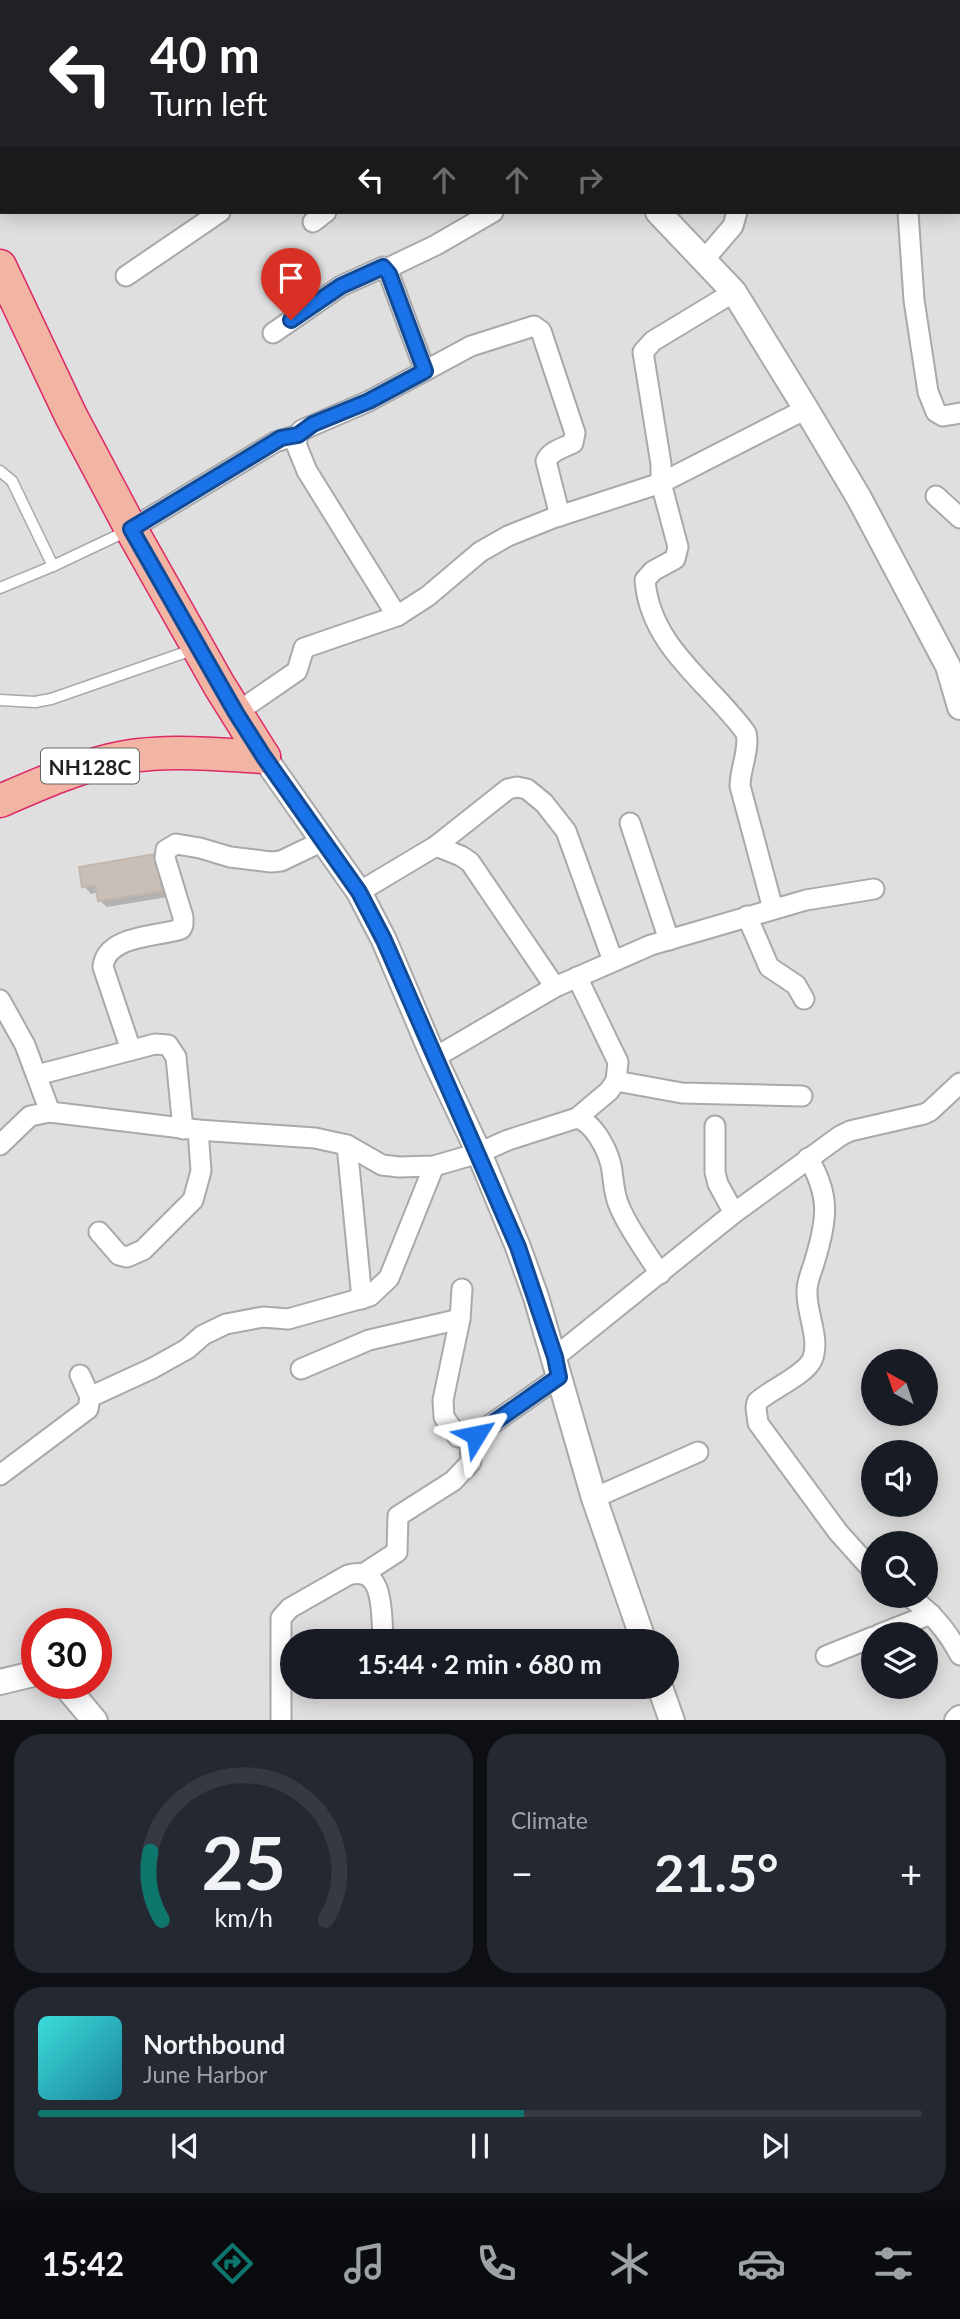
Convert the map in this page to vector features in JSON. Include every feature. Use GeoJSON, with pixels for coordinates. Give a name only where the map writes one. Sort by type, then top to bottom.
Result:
{"type":"FeatureCollection","features":[{"type":"Feature","properties":{"kind":"highway"},"geometry":{"type":"LineString","coordinates":[[0,266],[71,416],[131,529],[264,757]]}},
{"type":"Feature","properties":{"kind":"highway"},"geometry":{"type":"LineString","coordinates":[[186,755],[236,713]]}},
{"type":"Feature","properties":{"kind":"highway","name":"NH128C"},"geometry":{"type":"LineString","coordinates":[[0,801],[70,772],[109,760],[148,755],[264,757]]}},
{"type":"Feature","properties":{"kind":"street"},"geometry":{"type":"LineString","coordinates":[[126,276],[217,214]]}},
{"type":"Feature","properties":{"kind":"street"},"geometry":{"type":"LineString","coordinates":[[273,333],[341,286],[376,269],[386,269],[436,245],[490,214]]}},
{"type":"Feature","properties":{"kind":"street"},"geometry":{"type":"LineString","coordinates":[[661,214],[734,292],[806,409],[859,498],[948,666],[960,707]]}},
{"type":"Feature","properties":{"kind":"street"},"geometry":{"type":"LineString","coordinates":[[704,260],[733,226],[736,214]]}},
{"type":"Feature","properties":{"kind":"street"},"geometry":{"type":"LineString","coordinates":[[908,214],[914,300],[928,392],[936,412],[943,416],[960,413]]}},
{"type":"Feature","properties":{"kind":"street"},"geometry":{"type":"LineString","coordinates":[[386,269],[425,371]]}},
{"type":"Feature","properties":{"kind":"street"},"geometry":{"type":"LineString","coordinates":[[734,292],[653,341],[643,352],[661,464],[661,483],[678,547],[675,559],[645,580],[661,633],[746,733],[747,743],[740,772],[740,786],[774,909]]}},
{"type":"Feature","properties":{"kind":"street"},"geometry":{"type":"LineString","coordinates":[[131,529],[281,438],[298,435],[313,424],[369,401],[471,346],[528,327],[539,328],[575,432],[573,443],[556,451],[546,461],[560,516]]}},
{"type":"Feature","properties":{"kind":"street"},"geometry":{"type":"LineString","coordinates":[[236,713],[297,671],[304,648],[397,616],[428,596],[480,552],[508,536],[661,483],[806,409]]}},
{"type":"Feature","properties":{"kind":"street"},"geometry":{"type":"LineString","coordinates":[[298,435],[296,444],[307,471],[397,616]]}},
{"type":"Feature","properties":{"kind":"street"},"geometry":{"type":"LineString","coordinates":[[936,496],[960,518]]}},
{"type":"Feature","properties":{"kind":"street"},"geometry":{"type":"LineString","coordinates":[[264,757],[359,892],[384,940],[434,1058],[479,1153],[518,1247],[557,1367],[594,1498],[639,1629]]}},
{"type":"Feature","properties":{"kind":"street"},"geometry":{"type":"LineString","coordinates":[[359,892],[436,846],[509,789],[527,789],[544,803],[566,831],[613,961]]}},
{"type":"Feature","properties":{"kind":"street"},"geometry":{"type":"LineString","coordinates":[[631,822],[669,940]]}},
{"type":"Feature","properties":{"kind":"street"},"geometry":{"type":"LineString","coordinates":[[131,1050],[103,967],[104,960],[112,949],[123,943],[181,929],[183,917],[165,858],[166,850],[176,844],[230,857],[271,862],[281,861],[324,840]]}},
{"type":"Feature","properties":{"kind":"street"},"geometry":{"type":"LineString","coordinates":[[436,846],[470,862],[555,986]]}},
{"type":"Feature","properties":{"kind":"street"},"geometry":{"type":"LineString","coordinates":[[434,1058],[555,986],[613,961],[747,916],[806,900],[874,890]]}},
{"type":"Feature","properties":{"kind":"street"},"geometry":{"type":"LineString","coordinates":[[747,916],[769,967],[796,985],[804,999]]}},
{"type":"Feature","properties":{"kind":"street"},"geometry":{"type":"LineString","coordinates":[[0,1144],[30,1116],[50,1112],[190,1129],[314,1138],[347,1144],[382,1165],[399,1167],[434,1166],[479,1153],[508,1140],[578,1118],[616,1081],[618,1062],[577,977]]}},
{"type":"Feature","properties":{"kind":"street"},"geometry":{"type":"LineString","coordinates":[[0,1000],[25,1045],[50,1112]]}},
{"type":"Feature","properties":{"kind":"street"},"geometry":{"type":"LineString","coordinates":[[37,1075],[161,1043],[168,1045],[177,1057],[190,1129],[201,1171],[193,1200],[143,1250],[127,1257],[119,1255],[99,1232]]}},
{"type":"Feature","properties":{"kind":"street"},"geometry":{"type":"LineString","coordinates":[[616,1081],[682,1093],[802,1096]]}},
{"type":"Feature","properties":{"kind":"street"},"geometry":{"type":"LineString","coordinates":[[462,1289],[460,1319],[443,1410],[451,1429],[458,1437],[470,1439],[733,1213],[808,1158],[850,1131],[917,1117],[930,1111],[960,1083]]}},
{"type":"Feature","properties":{"kind":"street"},"geometry":{"type":"LineString","coordinates":[[578,1118],[595,1131],[610,1163],[614,1195],[620,1209],[660,1274]]}},
{"type":"Feature","properties":{"kind":"street"},"geometry":{"type":"LineString","coordinates":[[715,1126],[715,1172],[733,1213]]}},
{"type":"Feature","properties":{"kind":"street"},"geometry":{"type":"LineString","coordinates":[[347,1144],[362,1299]]}},
{"type":"Feature","properties":{"kind":"street"},"geometry":{"type":"LineString","coordinates":[[808,1158],[821,1182],[825,1208],[822,1234],[806,1295],[815,1347],[809,1364],[757,1402],[757,1417],[758,1423],[838,1532],[861,1558]]}},
{"type":"Feature","properties":{"kind":"street"},"geometry":{"type":"LineString","coordinates":[[90,1397],[153,1368],[187,1349],[203,1335],[226,1324],[263,1317],[288,1319],[370,1296],[390,1278],[434,1166]]}},
{"type":"Feature","properties":{"kind":"street"},"geometry":{"type":"LineString","coordinates":[[301,1369],[369,1339],[460,1319]]}},
{"type":"Feature","properties":{"kind":"street"},"geometry":{"type":"LineString","coordinates":[[0,1475],[84,1415],[90,1397],[80,1376]]}},
{"type":"Feature","properties":{"kind":"street"},"geometry":{"type":"LineString","coordinates":[[363,1574],[397,1552],[398,1516],[453,1480],[471,1462],[470,1439]]}},
{"type":"Feature","properties":{"kind":"street"},"geometry":{"type":"LineString","coordinates":[[594,1498],[698,1452]]}},
{"type":"Feature","properties":{"kind":"street"},"geometry":{"type":"LineString","coordinates":[[281,1720],[281,1618],[290,1608],[357,1572],[371,1578],[377,1585],[382,1629]]}},
{"type":"Feature","properties":{"kind":"street"},"geometry":{"type":"LineString","coordinates":[[923,1608],[946,1630],[960,1655]]}},
{"type":"Feature","properties":{"kind":"street"},"geometry":{"type":"LineString","coordinates":[[911,1622],[931,1614]]}},
{"type":"Feature","properties":{"kind":"street"},"geometry":{"type":"LineString","coordinates":[[826,1656],[861,1642]]}},
{"type":"Feature","properties":{"kind":"street"},"geometry":{"type":"LineString","coordinates":[[0,1682],[21,1677]]}},
{"type":"Feature","properties":{"kind":"street"},"geometry":{"type":"LineString","coordinates":[[76,1699],[94,1720]]}},
{"type":"Feature","properties":{"kind":"street"},"geometry":{"type":"LineString","coordinates":[[664,1699],[672,1720]]}},
{"type":"Feature","properties":{"kind":"lane"},"geometry":{"type":"LineString","coordinates":[[0,471],[12,481],[53,566]]}},
{"type":"Feature","properties":{"kind":"lane"},"geometry":{"type":"LineString","coordinates":[[0,588],[131,529]]}},
{"type":"Feature","properties":{"kind":"lane"},"geometry":{"type":"LineString","coordinates":[[0,701],[35,702],[51,699],[198,648]]}},
{"type":"Feature","properties":{"kind":"shaded area"},"geometry":{"type":"Polygon","coordinates":[[[0,214],[960,214],[960,1720],[0,1720],[0,214]]]}},
{"type":"Feature","properties":{"kind":"building"},"geometry":{"type":"Polygon","coordinates":[[[156,854],[162,891],[98,901],[95,885],[82,887],[79,867],[156,854]]]}},
{"type":"Feature","properties":{"kind":"route"},"geometry":{"type":"LineString","coordinates":[[291,320],[341,286],[383,267],[389,274],[425,371],[369,401],[313,424],[298,435],[281,438],[131,529],[236,713],[359,892],[384,940],[518,1247],[555,1357],[559,1377],[476,1435]]}}]}
